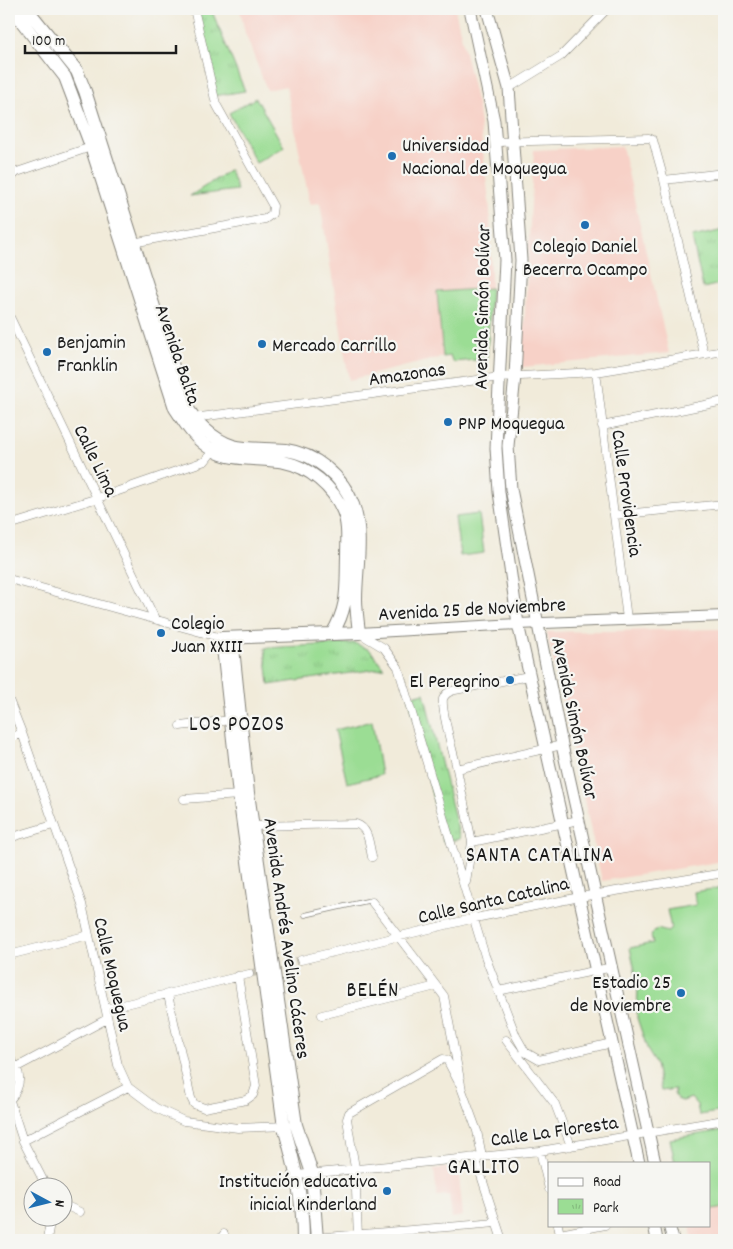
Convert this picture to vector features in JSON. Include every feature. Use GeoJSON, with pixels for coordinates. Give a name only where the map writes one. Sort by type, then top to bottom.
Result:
{"type":"FeatureCollection","features":[{"type":"Feature","properties":{"kind":"main road","name":"Avenida Balta"},"geometry":{"type":"LineString","coordinates":[[12,9],[65,77],[97,145]]}},
{"type":"Feature","properties":{"kind":"main road","name":"Avenida Balta"},"geometry":{"type":"LineString","coordinates":[[27,9],[77,71],[97,145],[129,244],[175,408],[188,420],[193,436],[217,446],[227,456],[284,462],[303,468],[322,481],[335,496],[344,512],[347,534],[345,600],[342,618],[332,634]]}},
{"type":"Feature","properties":{"kind":"main road","name":"Avenida Simón Bolívar"},"geometry":{"type":"LineString","coordinates":[[470,9],[494,121],[505,260],[496,448],[498,492],[518,624],[639,1162]]}},
{"type":"Feature","properties":{"kind":"main road","name":"Avenida Simón Bolívar"},"geometry":{"type":"LineString","coordinates":[[487,9],[509,88],[513,141],[512,155],[521,260],[515,376],[508,446],[511,489],[536,624],[655,1162]]}},
{"type":"Feature","properties":{"kind":"main road"},"geometry":{"type":"LineString","coordinates":[[505,260],[521,260]]}},
{"type":"Feature","properties":{"kind":"main road","name":"Avenida Balta"},"geometry":{"type":"LineString","coordinates":[[217,446],[287,450],[311,457],[332,472],[345,488],[354,505],[358,532],[356,600],[359,633]]}},
{"type":"Feature","properties":{"kind":"main road","name":"Avenida 25 de Noviembre"},"geometry":{"type":"LineString","coordinates":[[227,638],[359,633]]}},
{"type":"Feature","properties":{"kind":"main road","name":"Avenida Andrés Avelino Cáceres"},"geometry":{"type":"LineString","coordinates":[[227,638],[231,720],[239,796],[248,826]]}},
{"type":"Feature","properties":{"kind":"main road","name":"Avenida Andrés Avelino Cáceres"},"geometry":{"type":"LineString","coordinates":[[227,638],[248,826],[303,1211],[303,1239]]}},
{"type":"Feature","properties":{"kind":"main road"},"geometry":{"type":"LineString","coordinates":[[608,1028],[625,1024]]}},
{"type":"Feature","properties":{"kind":"main road","name":"Avenida Andrés Avelino Cáceres"},"geometry":{"type":"LineString","coordinates":[[290,1126],[312,1173],[317,1239]]}},
{"type":"Feature","properties":{"kind":"main road"},"geometry":{"type":"LineString","coordinates":[[654,1226],[657,1240]]}},
{"type":"Feature","properties":{"kind":"main road"},"geometry":{"type":"LineString","coordinates":[[669,1226],[673,1240]]}},
{"type":"Feature","properties":{"kind":"street"},"geometry":{"type":"LineString","coordinates":[[129,244],[265,219],[272,214],[273,206],[216,104],[194,9]]}},
{"type":"Feature","properties":{"kind":"street"},"geometry":{"type":"LineString","coordinates":[[509,88],[562,56],[607,9]]}},
{"type":"Feature","properties":{"kind":"street"},"geometry":{"type":"LineString","coordinates":[[496,142],[649,138],[653,140],[704,354]]}},
{"type":"Feature","properties":{"kind":"street"},"geometry":{"type":"LineString","coordinates":[[9,178],[18,172],[97,145]]}},
{"type":"Feature","properties":{"kind":"street"},"geometry":{"type":"LineString","coordinates":[[664,180],[724,172]]}},
{"type":"Feature","properties":{"kind":"street","name":"Calle Lima"},"geometry":{"type":"LineString","coordinates":[[9,315],[155,619]]}},
{"type":"Feature","properties":{"kind":"street"},"geometry":{"type":"LineString","coordinates":[[9,336],[17,331]]}},
{"type":"Feature","properties":{"kind":"street","name":"Amazonas"},"geometry":{"type":"LineString","coordinates":[[188,420],[500,377],[596,372],[724,351]]}},
{"type":"Feature","properties":{"kind":"street","name":"Calle Providencia"},"geometry":{"type":"LineString","coordinates":[[596,372],[627,619]]}},
{"type":"Feature","properties":{"kind":"street"},"geometry":{"type":"LineString","coordinates":[[602,426],[724,401]]}},
{"type":"Feature","properties":{"kind":"street"},"geometry":{"type":"LineString","coordinates":[[9,525],[98,498],[205,461],[217,446]]}},
{"type":"Feature","properties":{"kind":"street"},"geometry":{"type":"LineString","coordinates":[[615,515],[724,504]]}},
{"type":"Feature","properties":{"kind":"street"},"geometry":{"type":"LineString","coordinates":[[9,579],[227,638]]}},
{"type":"Feature","properties":{"kind":"street","name":"Avenida 25 de Noviembre"},"geometry":{"type":"LineString","coordinates":[[359,633],[518,624],[724,616]]}},
{"type":"Feature","properties":{"kind":"street"},"geometry":{"type":"LineString","coordinates":[[359,633],[384,648],[398,667],[475,918],[484,956],[516,1036],[525,1052],[539,1060],[612,1043]]}},
{"type":"Feature","properties":{"kind":"street"},"geometry":{"type":"LineString","coordinates":[[465,886],[472,842],[443,700],[446,694],[455,690],[529,676]]}},
{"type":"Feature","properties":{"kind":"street","name":"Calle Moquegua"},"geometry":{"type":"LineString","coordinates":[[9,700],[82,904],[118,1065],[128,1088]]}},
{"type":"Feature","properties":{"kind":"street"},"geometry":{"type":"LineString","coordinates":[[180,726],[231,720]]}},
{"type":"Feature","properties":{"kind":"street"},"geometry":{"type":"LineString","coordinates":[[9,739],[22,733]]}},
{"type":"Feature","properties":{"kind":"street"},"geometry":{"type":"LineString","coordinates":[[457,769],[562,745]]}},
{"type":"Feature","properties":{"kind":"street"},"geometry":{"type":"LineString","coordinates":[[184,799],[239,796]]}},
{"type":"Feature","properties":{"kind":"street"},"geometry":{"type":"LineString","coordinates":[[472,842],[579,820]]}},
{"type":"Feature","properties":{"kind":"street"},"geometry":{"type":"LineString","coordinates":[[9,838],[53,824]]}},
{"type":"Feature","properties":{"kind":"street"},"geometry":{"type":"LineString","coordinates":[[248,826],[356,824],[363,826],[366,830],[372,857]]}},
{"type":"Feature","properties":{"kind":"street","name":"Calle Santa Catalina"},"geometry":{"type":"LineString","coordinates":[[301,960],[475,918],[580,897],[724,873]]}},
{"type":"Feature","properties":{"kind":"street"},"geometry":{"type":"LineString","coordinates":[[372,902],[397,938],[444,996],[457,1052],[462,1090]]}},
{"type":"Feature","properties":{"kind":"street"},"geometry":{"type":"LineString","coordinates":[[9,955],[89,935]]}},
{"type":"Feature","properties":{"kind":"street"},"geometry":{"type":"LineString","coordinates":[[498,991],[613,967]]}},
{"type":"Feature","properties":{"kind":"street"},"geometry":{"type":"LineString","coordinates":[[106,1009],[249,974]]}},
{"type":"Feature","properties":{"kind":"street"},"geometry":{"type":"LineString","coordinates":[[168,995],[191,1098],[194,1104],[204,1108],[246,1100],[253,1095],[256,1086],[238,976]]}},
{"type":"Feature","properties":{"kind":"street"},"geometry":{"type":"LineString","coordinates":[[322,1014],[436,986]]}},
{"type":"Feature","properties":{"kind":"street"},"geometry":{"type":"LineString","coordinates":[[17,1067],[107,1019]]}},
{"type":"Feature","properties":{"kind":"street"},"geometry":{"type":"LineString","coordinates":[[506,1040],[555,1104],[572,1146]]}},
{"type":"Feature","properties":{"kind":"street"},"geometry":{"type":"LineString","coordinates":[[9,1058],[17,1067],[19,1084],[9,1101],[23,1141],[41,1176]]}},
{"type":"Feature","properties":{"kind":"street"},"geometry":{"type":"LineString","coordinates":[[358,1236],[355,1168],[347,1119],[349,1113],[443,1059],[447,1060],[462,1090],[477,1131],[479,1157],[502,1240]]}},
{"type":"Feature","properties":{"kind":"street"},"geometry":{"type":"LineString","coordinates":[[23,1141],[128,1088],[156,1108],[184,1121],[238,1128],[290,1126]]}},
{"type":"Feature","properties":{"kind":"street","name":"Calle La Floresta"},"geometry":{"type":"LineString","coordinates":[[298,1174],[540,1151],[724,1120]]}},
{"type":"Feature","properties":{"kind":"street"},"geometry":{"type":"LineString","coordinates":[[540,1151],[548,1185]]}},
{"type":"Feature","properties":{"kind":"street"},"geometry":{"type":"LineString","coordinates":[[72,1208],[80,1212]]}},
{"type":"Feature","properties":{"kind":"street"},"geometry":{"type":"LineString","coordinates":[[303,1239],[402,1236],[496,1223]]}},
{"type":"Feature","properties":{"kind":"street"},"geometry":{"type":"LineString","coordinates":[[47,1240],[49,1226]]}},
{"type":"Feature","properties":{"kind":"street"},"geometry":{"type":"LineString","coordinates":[[561,1237],[601,1226]]}},
{"type":"Feature","properties":{"kind":"lane"},"geometry":{"type":"LineString","coordinates":[[305,915],[366,901],[372,902]]}},
{"type":"Feature","properties":{"kind":"shaded area","name":"Universidad Nacional de Moquegua"},"geometry":{"type":"Polygon","coordinates":[[[240,9],[455,9],[478,109],[490,210],[491,288],[437,292],[443,357],[349,380],[320,203],[310,204],[286,86],[267,90],[245,33],[240,9]]]}},
{"type":"Feature","properties":{"kind":"shaded area","name":"Colegio Daniel Becerra Ocampo"},"geometry":{"type":"Polygon","coordinates":[[[622,146],[669,353],[522,367],[534,150],[622,146]]]}},
{"type":"Feature","properties":{"kind":"shaded area"},"geometry":{"type":"Polygon","coordinates":[[[724,629],[724,861],[602,881],[547,632],[724,629]]]}},
{"type":"Feature","properties":{"kind":"shaded area"},"geometry":{"type":"Polygon","coordinates":[[[458,1167],[463,1216],[452,1218],[449,1195],[437,1196],[434,1169],[458,1167]]]}},
{"type":"Feature","properties":{"kind":"shaded area"},"geometry":{"type":"Polygon","coordinates":[[[724,1207],[724,1240],[692,1240],[690,1226],[710,1226],[710,1210],[724,1207]]]}},
{"type":"Feature","properties":{"kind":"green space"},"geometry":{"type":"Polygon","coordinates":[[[196,9],[211,9],[245,91],[214,96],[196,9]]]}},
{"type":"Feature","properties":{"kind":"green space"},"geometry":{"type":"Polygon","coordinates":[[[256,98],[284,147],[256,163],[229,113],[256,98]]]}},
{"type":"Feature","properties":{"kind":"green space"},"geometry":{"type":"Polygon","coordinates":[[[230,170],[237,190],[190,196],[230,170]]]}},
{"type":"Feature","properties":{"kind":"green space"},"geometry":{"type":"Polygon","coordinates":[[[724,230],[724,283],[703,288],[692,237],[724,230]]]}},
{"type":"Feature","properties":{"kind":"green space"},"geometry":{"type":"Polygon","coordinates":[[[491,288],[487,359],[453,362],[450,356],[443,357],[437,292],[491,288]]]}},
{"type":"Feature","properties":{"kind":"green space"},"geometry":{"type":"Polygon","coordinates":[[[479,514],[484,553],[460,556],[455,517],[479,514]]]}},
{"type":"Feature","properties":{"kind":"green space"},"geometry":{"type":"Polygon","coordinates":[[[354,643],[370,650],[384,668],[269,685],[265,648],[354,643]]]}},
{"type":"Feature","properties":{"kind":"green space"},"geometry":{"type":"Polygon","coordinates":[[[424,693],[460,839],[443,842],[409,697],[424,693]]]}},
{"type":"Feature","properties":{"kind":"green space"},"geometry":{"type":"Polygon","coordinates":[[[372,721],[381,775],[347,783],[335,730],[372,721]]]}},
{"type":"Feature","properties":{"kind":"green space","name":"Estadio 25 de Noviembre"},"geometry":{"type":"Polygon","coordinates":[[[724,887],[724,1111],[699,1115],[697,1105],[691,1098],[683,1101],[678,1100],[674,1094],[675,1089],[661,1091],[656,1064],[648,1051],[637,1018],[638,984],[630,948],[653,943],[651,935],[657,929],[668,932],[671,928],[667,910],[696,905],[694,892],[724,887]]]}},
{"type":"Feature","properties":{"kind":"green space"},"geometry":{"type":"Polygon","coordinates":[[[724,1130],[724,1207],[710,1210],[710,1162],[675,1162],[670,1139],[724,1130]]]}},
{"type":"Feature","properties":{"kind":"tunnel"},"geometry":{"type":"LineString","coordinates":[[249,974],[301,960]]}},
{"type":"Feature","properties":{"kind":"place","name":"Universidad Nacional de Moquegua"},"geometry":{"type":"Point","coordinates":[392,156]}},
{"type":"Feature","properties":{"kind":"place","name":"Colegio Daniel Becerra Ocampo"},"geometry":{"type":"Point","coordinates":[585,225]}},
{"type":"Feature","properties":{"kind":"place","name":"Mercado Carrillo"},"geometry":{"type":"Point","coordinates":[262,344]}},
{"type":"Feature","properties":{"kind":"place","name":"Benjamin Franklin"},"geometry":{"type":"Point","coordinates":[47,352]}},
{"type":"Feature","properties":{"kind":"place","name":"PNP Moquegua"},"geometry":{"type":"Point","coordinates":[448,422]}},
{"type":"Feature","properties":{"kind":"place","name":"Colegio Juan XXIII"},"geometry":{"type":"Point","coordinates":[161,633]}},
{"type":"Feature","properties":{"kind":"place","name":"El Peregrino"},"geometry":{"type":"Point","coordinates":[510,680]}},
{"type":"Feature","properties":{"kind":"place","name":"Estadio 25 de Noviembre"},"geometry":{"type":"Point","coordinates":[681,993]}},
{"type":"Feature","properties":{"kind":"place","name":"Institución educativa inicial Kinderland"},"geometry":{"type":"Point","coordinates":[387,1191]}},
{"type":"Feature","properties":{"kind":"district","name":"LOS POZOS"},"geometry":{"type":"Point","coordinates":[237,723]}},
{"type":"Feature","properties":{"kind":"district","name":"SANTA CATALINA"},"geometry":{"type":"Point","coordinates":[540,854]}},
{"type":"Feature","properties":{"kind":"district","name":"BELÉN"},"geometry":{"type":"Point","coordinates":[373,989]}},
{"type":"Feature","properties":{"kind":"district","name":"GALLITO"},"geometry":{"type":"Point","coordinates":[484,1166]}}]}
